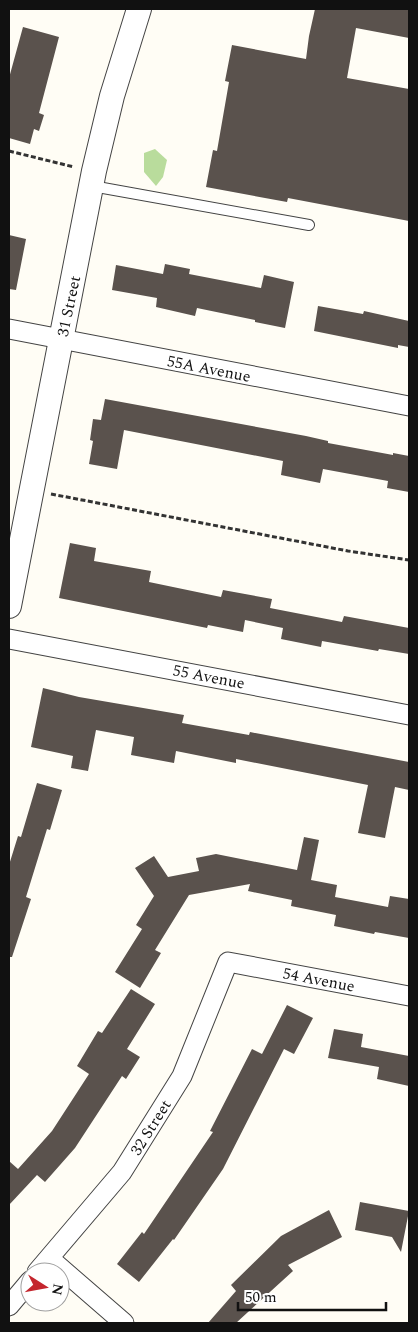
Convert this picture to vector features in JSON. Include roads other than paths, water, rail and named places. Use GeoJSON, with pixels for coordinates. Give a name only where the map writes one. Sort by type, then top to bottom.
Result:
{"type":"FeatureCollection","features":[{"type":"Feature","properties":{"kind":"street","name":"31 Street"},"geometry":{"type":"LineString","coordinates":[[9,606],[60,340],[92,186],[112,96],[139,9]]}},
{"type":"Feature","properties":{"kind":"street","name":"55A Avenue"},"geometry":{"type":"LineString","coordinates":[[9,329],[409,406]]}},
{"type":"Feature","properties":{"kind":"street","name":"55 Avenue"},"geometry":{"type":"LineString","coordinates":[[9,639],[409,715]]}},
{"type":"Feature","properties":{"kind":"street","name":"54 Avenue"},"geometry":{"type":"LineString","coordinates":[[228,962],[409,996]]}},
{"type":"Feature","properties":{"kind":"street","name":"32 Street"},"geometry":{"type":"LineString","coordinates":[[46,1262],[122,1172],[182,1076],[228,962]]}},
{"type":"Feature","properties":{"kind":"street"},"geometry":{"type":"LineString","coordinates":[[70,1284],[124,1323]]}},
{"type":"Feature","properties":{"kind":"street"},"geometry":{"type":"LineString","coordinates":[[9,1306],[20,1293]]}},
{"type":"Feature","properties":{"kind":"lane"},"geometry":{"type":"LineString","coordinates":[[92,186],[309,225]]}}]}
